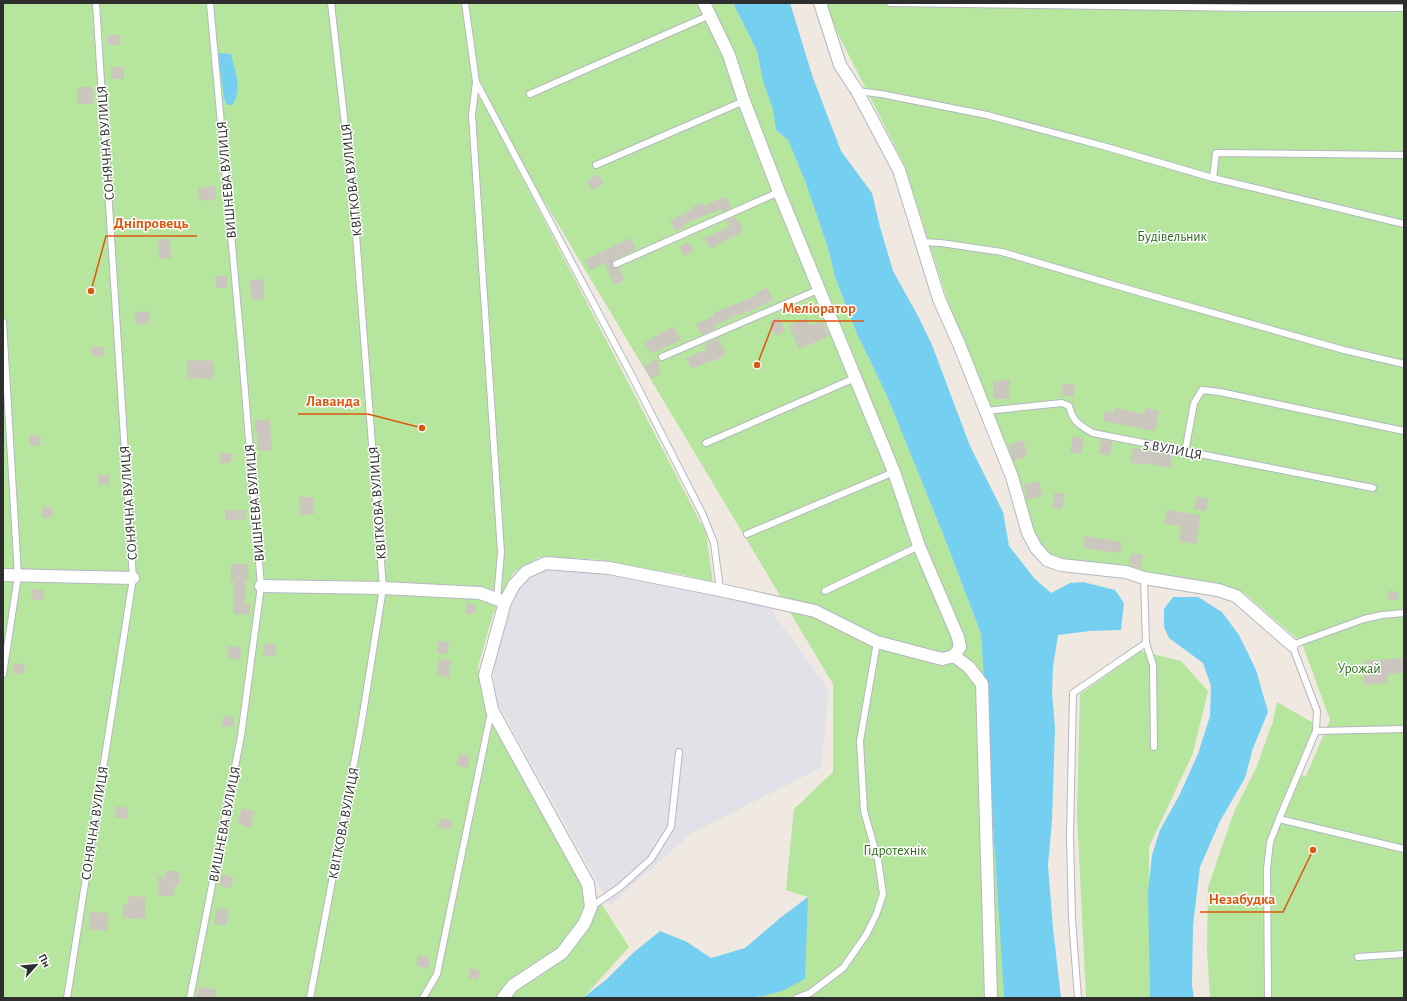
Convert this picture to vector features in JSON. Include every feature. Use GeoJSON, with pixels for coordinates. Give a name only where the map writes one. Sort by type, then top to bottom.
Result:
{"type":"FeatureCollection","features":[{"type":"Feature","properties":{"kind":"street"},"geometry":{"type":"LineString","coordinates":[[503,998],[512,986],[562,953],[584,924],[591,907],[588,884],[492,710],[485,675],[501,600],[526,572],[546,563],[609,568],[815,611],[878,642],[942,659],[954,656],[960,647],[958,637],[919,546],[894,472],[779,192],[744,101],[729,55],[704,3]]}},
{"type":"Feature","properties":{"kind":"street"},"geometry":{"type":"LineString","coordinates":[[820,3],[840,65],[857,90],[899,170],[939,299],[1012,477],[1028,533],[1036,548],[1047,560],[1061,565],[1126,572],[1144,578],[1218,590],[1236,596],[1292,646]]}},
{"type":"Feature","properties":{"kind":"street"},"geometry":{"type":"LineString","coordinates":[[3,576],[133,578]]}},
{"type":"Feature","properties":{"kind":"street"},"geometry":{"type":"LineString","coordinates":[[261,586],[383,588],[480,593],[501,600]]}},
{"type":"Feature","properties":{"kind":"street"},"geometry":{"type":"LineString","coordinates":[[954,656],[969,667],[982,684],[991,998]]}},
{"type":"Feature","properties":{"kind":"lane","name":"СОНЯЧНА ВУЛИЦЯ"},"geometry":{"type":"LineString","coordinates":[[66,998],[133,578],[96,3]]}},
{"type":"Feature","properties":{"kind":"lane","name":"ВИШНЕВА ВУЛИЦЯ"},"geometry":{"type":"LineString","coordinates":[[190,998],[241,736],[261,586],[242,355],[210,3]]}},
{"type":"Feature","properties":{"kind":"lane","name":"КВІТКОВА ВУЛИЦЯ"},"geometry":{"type":"LineString","coordinates":[[310,998],[361,726],[383,588],[353,195],[331,3]]}},
{"type":"Feature","properties":{"kind":"lane"},"geometry":{"type":"LineString","coordinates":[[464,3],[476,82],[472,115],[501,552],[501,600]]}},
{"type":"Feature","properties":{"kind":"lane"},"geometry":{"type":"LineString","coordinates":[[890,3],[1256,8],[1404,8]]}},
{"type":"Feature","properties":{"kind":"lane"},"geometry":{"type":"LineString","coordinates":[[530,94],[710,15]]}},
{"type":"Feature","properties":{"kind":"lane"},"geometry":{"type":"LineString","coordinates":[[476,82],[633,378],[703,515],[714,543],[720,590]]}},
{"type":"Feature","properties":{"kind":"lane"},"geometry":{"type":"LineString","coordinates":[[857,90],[987,115],[1103,146],[1213,178],[1404,224]]}},
{"type":"Feature","properties":{"kind":"lane"},"geometry":{"type":"LineString","coordinates":[[596,165],[744,101]]}},
{"type":"Feature","properties":{"kind":"lane"},"geometry":{"type":"LineString","coordinates":[[1213,178],[1216,153],[1404,155]]}},
{"type":"Feature","properties":{"kind":"lane"},"geometry":{"type":"LineString","coordinates":[[616,264],[779,192]]}},
{"type":"Feature","properties":{"kind":"lane"},"geometry":{"type":"LineString","coordinates":[[922,242],[941,243],[1002,252],[1329,346],[1404,364]]}},
{"type":"Feature","properties":{"kind":"lane"},"geometry":{"type":"LineString","coordinates":[[662,356],[820,289]]}},
{"type":"Feature","properties":{"kind":"lane"},"geometry":{"type":"LineString","coordinates":[[3,322],[18,576],[3,674]]}},
{"type":"Feature","properties":{"kind":"lane"},"geometry":{"type":"LineString","coordinates":[[706,443],[855,378]]}},
{"type":"Feature","properties":{"kind":"lane"},"geometry":{"type":"LineString","coordinates":[[1185,452],[1194,403],[1202,390],[1220,392],[1404,431]]}},
{"type":"Feature","properties":{"kind":"lane","name":"5 ВУЛИЦЯ"},"geometry":{"type":"LineString","coordinates":[[986,411],[1062,403],[1068,406],[1071,416],[1078,425],[1093,433],[1373,488]]}},
{"type":"Feature","properties":{"kind":"lane"},"geometry":{"type":"LineString","coordinates":[[747,534],[894,472]]}},
{"type":"Feature","properties":{"kind":"lane"},"geometry":{"type":"LineString","coordinates":[[825,591],[919,546]]}},
{"type":"Feature","properties":{"kind":"lane"},"geometry":{"type":"LineString","coordinates":[[1144,578],[1146,643],[1153,665],[1154,747]]}},
{"type":"Feature","properties":{"kind":"lane"},"geometry":{"type":"LineString","coordinates":[[1268,998],[1267,869],[1270,842],[1316,731],[1317,712],[1292,646],[1364,619],[1382,615],[1404,613]]}},
{"type":"Feature","properties":{"kind":"lane"},"geometry":{"type":"LineString","coordinates":[[797,998],[810,993],[843,968],[866,935],[876,915],[883,894],[878,860],[864,810],[860,741],[878,642]]}},
{"type":"Feature","properties":{"kind":"lane"},"geometry":{"type":"LineString","coordinates":[[1078,998],[1072,919],[1070,836],[1074,693],[1146,643]]}},
{"type":"Feature","properties":{"kind":"lane"},"geometry":{"type":"LineString","coordinates":[[423,998],[437,974],[492,710]]}},
{"type":"Feature","properties":{"kind":"lane"},"geometry":{"type":"LineString","coordinates":[[1316,731],[1404,729]]}},
{"type":"Feature","properties":{"kind":"lane"},"geometry":{"type":"LineString","coordinates":[[591,907],[620,887],[650,859],[671,827],[679,752]]}},
{"type":"Feature","properties":{"kind":"lane"},"geometry":{"type":"LineString","coordinates":[[1279,819],[1404,849]]}},
{"type":"Feature","properties":{"kind":"lane"},"geometry":{"type":"LineString","coordinates":[[1358,956],[1404,954]]}},
{"type":"Feature","properties":{"kind":"shaded area"},"geometry":{"type":"Polygon","coordinates":[[[545,569],[611,574],[768,606],[829,690],[821,768],[692,833],[610,905],[495,698],[494,667],[511,607],[518,591],[529,576],[545,569]]]}},
{"type":"Feature","properties":{"kind":"green space","name":"Гідротехнік"},"geometry":{"type":"Polygon","coordinates":[[[3,3],[733,3],[757,51],[763,81],[773,110],[776,130],[788,140],[805,181],[828,248],[835,277],[857,334],[887,396],[943,534],[981,634],[1004,998],[747,998],[782,991],[808,897],[786,890],[794,809],[833,772],[833,684],[471,79],[706,533],[713,583],[684,575],[593,559],[539,557],[513,573],[493,614],[478,667],[484,705],[547,818],[629,947],[583,998],[3,998],[3,3]]]}},
{"type":"Feature","properties":{"kind":"green space","name":"Будівельник"},"geometry":{"type":"Polygon","coordinates":[[[825,3],[1404,3],[1404,998],[1210,998],[1207,949],[1208,887],[1234,812],[1257,766],[1273,721],[1277,702],[1315,724],[1295,774],[1306,776],[1330,720],[1302,643],[1244,593],[1108,563],[1077,562],[1046,554],[1031,530],[956,327],[904,164],[839,36],[825,3]]]}},
{"type":"Feature","properties":{"kind":"green space"},"geometry":{"type":"Polygon","coordinates":[[[1141,651],[1181,661],[1208,691],[1193,753],[1149,847],[1150,998],[1086,998],[1077,815],[1080,694],[1141,651]]]}},
{"type":"Feature","properties":{"kind":"water"},"geometry":{"type":"Polygon","coordinates":[[[733,3],[790,3],[813,78],[841,151],[872,193],[893,271],[932,345],[970,446],[1003,512],[1009,546],[1034,578],[1051,593],[1070,583],[1083,582],[1115,590],[1124,603],[1121,630],[1090,631],[1058,635],[1053,667],[1052,694],[1055,728],[1052,820],[1048,865],[1061,998],[1004,998],[981,634],[943,534],[887,396],[857,334],[835,277],[828,248],[805,181],[788,140],[776,130],[773,110],[763,81],[757,51],[733,3]]]}},
{"type":"Feature","properties":{"kind":"water"},"geometry":{"type":"Polygon","coordinates":[[[218,53],[231,54],[238,86],[232,105],[227,105],[224,98],[218,53]]]}},
{"type":"Feature","properties":{"kind":"water"},"geometry":{"type":"Polygon","coordinates":[[[1173,597],[1198,597],[1222,612],[1239,635],[1256,670],[1268,712],[1253,748],[1245,778],[1220,821],[1200,867],[1193,925],[1192,985],[1194,998],[1150,998],[1148,892],[1152,855],[1160,830],[1179,796],[1198,754],[1210,716],[1211,686],[1203,663],[1169,638],[1164,627],[1164,609],[1173,597]]]}},
{"type":"Feature","properties":{"kind":"water"},"geometry":{"type":"Polygon","coordinates":[[[808,897],[805,979],[782,991],[747,998],[583,998],[607,979],[633,953],[660,931],[687,942],[711,958],[745,948],[780,918],[808,897]]]}},
{"type":"Feature","properties":{"kind":"building"},"geometry":{"type":"Polygon","coordinates":[[[108,35],[120,35],[120,45],[108,45],[108,35]]]}},
{"type":"Feature","properties":{"kind":"building"},"geometry":{"type":"Polygon","coordinates":[[[111,67],[124,67],[124,79],[111,79],[111,67]]]}},
{"type":"Feature","properties":{"kind":"building"},"geometry":{"type":"Polygon","coordinates":[[[77,87],[93,87],[93,104],[77,104],[77,87]]]}},
{"type":"Feature","properties":{"kind":"building"},"geometry":{"type":"Polygon","coordinates":[[[599,174],[603,184],[592,190],[587,180],[599,174]]]}},
{"type":"Feature","properties":{"kind":"building"},"geometry":{"type":"Polygon","coordinates":[[[215,186],[216,199],[199,201],[198,188],[215,186]]]}},
{"type":"Feature","properties":{"kind":"building"},"geometry":{"type":"Polygon","coordinates":[[[726,196],[731,208],[723,212],[721,209],[683,225],[684,227],[675,231],[670,220],[691,210],[690,208],[702,203],[704,206],[726,196]]]}},
{"type":"Feature","properties":{"kind":"building"},"geometry":{"type":"Polygon","coordinates":[[[735,217],[737,222],[739,221],[743,231],[710,249],[704,238],[729,227],[726,220],[735,217]]]}},
{"type":"Feature","properties":{"kind":"building"},"geometry":{"type":"Polygon","coordinates":[[[630,238],[636,249],[616,259],[612,263],[614,268],[619,267],[625,280],[614,285],[605,263],[590,270],[585,260],[630,238]]]}},
{"type":"Feature","properties":{"kind":"building"},"geometry":{"type":"Polygon","coordinates":[[[158,239],[170,239],[171,258],[159,259],[158,239]]]}},
{"type":"Feature","properties":{"kind":"building"},"geometry":{"type":"Polygon","coordinates":[[[689,242],[694,251],[684,256],[679,247],[689,242]]]}},
{"type":"Feature","properties":{"kind":"building"},"geometry":{"type":"Polygon","coordinates":[[[215,276],[227,276],[227,288],[216,288],[215,276]]]}},
{"type":"Feature","properties":{"kind":"building"},"geometry":{"type":"Polygon","coordinates":[[[264,279],[264,299],[251,300],[250,280],[264,279]]]}},
{"type":"Feature","properties":{"kind":"building"},"geometry":{"type":"Polygon","coordinates":[[[767,288],[773,300],[755,309],[729,318],[730,319],[713,326],[715,329],[701,335],[696,324],[714,316],[713,313],[758,295],[756,293],[767,288]]]}},
{"type":"Feature","properties":{"kind":"building"},"geometry":{"type":"Polygon","coordinates":[[[149,311],[150,323],[136,325],[135,312],[149,311]]]}},
{"type":"Feature","properties":{"kind":"building"},"geometry":{"type":"Polygon","coordinates":[[[779,317],[785,331],[775,336],[769,322],[779,317]]]}},
{"type":"Feature","properties":{"kind":"building"},"geometry":{"type":"Polygon","coordinates":[[[806,318],[809,326],[822,321],[829,336],[799,349],[789,326],[806,318]]]}},
{"type":"Feature","properties":{"kind":"building"},"geometry":{"type":"Polygon","coordinates":[[[674,326],[681,340],[651,354],[645,343],[674,326]]]}},
{"type":"Feature","properties":{"kind":"building"},"geometry":{"type":"Polygon","coordinates":[[[719,338],[726,354],[691,369],[686,358],[706,350],[705,349],[707,348],[705,344],[719,338]]]}},
{"type":"Feature","properties":{"kind":"building"},"geometry":{"type":"Polygon","coordinates":[[[92,346],[104,347],[103,357],[92,356],[92,346]]]}},
{"type":"Feature","properties":{"kind":"building"},"geometry":{"type":"Polygon","coordinates":[[[656,359],[660,367],[658,368],[661,374],[651,379],[644,366],[656,359]]]}},
{"type":"Feature","properties":{"kind":"building"},"geometry":{"type":"Polygon","coordinates":[[[187,360],[214,361],[214,379],[187,378],[187,360]]]}},
{"type":"Feature","properties":{"kind":"building"},"geometry":{"type":"Polygon","coordinates":[[[1010,380],[1010,399],[993,399],[993,381],[1010,380]]]}},
{"type":"Feature","properties":{"kind":"building"},"geometry":{"type":"Polygon","coordinates":[[[1063,383],[1075,385],[1073,397],[1061,395],[1063,383]]]}},
{"type":"Feature","properties":{"kind":"building"},"geometry":{"type":"Polygon","coordinates":[[[1115,408],[1144,414],[1146,408],[1159,411],[1155,431],[1103,421],[1105,411],[1114,412],[1115,408]]]}},
{"type":"Feature","properties":{"kind":"building"},"geometry":{"type":"Polygon","coordinates":[[[255,420],[270,420],[272,451],[257,450],[255,420]]]}},
{"type":"Feature","properties":{"kind":"building"},"geometry":{"type":"Polygon","coordinates":[[[30,435],[41,436],[40,446],[29,445],[30,435]]]}},
{"type":"Feature","properties":{"kind":"building"},"geometry":{"type":"Polygon","coordinates":[[[1073,436],[1084,439],[1081,454],[1070,452],[1073,436]]]}},
{"type":"Feature","properties":{"kind":"building"},"geometry":{"type":"Polygon","coordinates":[[[1101,439],[1112,441],[1110,455],[1099,454],[1101,439]]]}},
{"type":"Feature","properties":{"kind":"building"},"geometry":{"type":"Polygon","coordinates":[[[1023,440],[1028,456],[1014,461],[1008,445],[1023,440]]]}},
{"type":"Feature","properties":{"kind":"building"},"geometry":{"type":"Polygon","coordinates":[[[1132,448],[1172,455],[1170,468],[1130,462],[1132,448]]]}},
{"type":"Feature","properties":{"kind":"building"},"geometry":{"type":"Polygon","coordinates":[[[220,453],[231,453],[231,463],[219,463],[220,453]]]}},
{"type":"Feature","properties":{"kind":"building"},"geometry":{"type":"Polygon","coordinates":[[[99,474],[110,475],[110,485],[98,484],[99,474]]]}},
{"type":"Feature","properties":{"kind":"building"},"geometry":{"type":"Polygon","coordinates":[[[1039,481],[1043,496],[1027,500],[1024,485],[1039,481]]]}},
{"type":"Feature","properties":{"kind":"building"},"geometry":{"type":"Polygon","coordinates":[[[1055,492],[1065,494],[1062,509],[1052,508],[1055,492]]]}},
{"type":"Feature","properties":{"kind":"building"},"geometry":{"type":"Polygon","coordinates":[[[299,497],[314,497],[314,514],[300,515],[299,497]]]}},
{"type":"Feature","properties":{"kind":"building"},"geometry":{"type":"Polygon","coordinates":[[[1196,497],[1208,499],[1206,511],[1194,509],[1196,497]]]}},
{"type":"Feature","properties":{"kind":"building"},"geometry":{"type":"Polygon","coordinates":[[[42,507],[53,508],[52,518],[41,517],[42,507]]]}},
{"type":"Feature","properties":{"kind":"building"},"geometry":{"type":"Polygon","coordinates":[[[225,510],[246,510],[246,519],[225,520],[225,510]]]}},
{"type":"Feature","properties":{"kind":"building"},"geometry":{"type":"Polygon","coordinates":[[[1166,510],[1200,515],[1197,544],[1180,542],[1181,526],[1164,524],[1166,510]]]}},
{"type":"Feature","properties":{"kind":"building"},"geometry":{"type":"Polygon","coordinates":[[[1085,536],[1122,542],[1120,553],[1083,548],[1085,536]]]}},
{"type":"Feature","properties":{"kind":"building"},"geometry":{"type":"Polygon","coordinates":[[[1131,553],[1143,555],[1141,568],[1129,565],[1131,553]]]}},
{"type":"Feature","properties":{"kind":"building"},"geometry":{"type":"Polygon","coordinates":[[[231,564],[248,564],[248,581],[246,581],[245,604],[250,604],[249,615],[233,614],[234,581],[231,582],[231,564]]]}},
{"type":"Feature","properties":{"kind":"building"},"geometry":{"type":"Polygon","coordinates":[[[32,589],[44,590],[43,600],[31,599],[32,589]]]}},
{"type":"Feature","properties":{"kind":"building"},"geometry":{"type":"Polygon","coordinates":[[[1389,590],[1399,592],[1397,601],[1387,599],[1389,590]]]}},
{"type":"Feature","properties":{"kind":"building"},"geometry":{"type":"Polygon","coordinates":[[[466,604],[476,605],[475,614],[465,614],[466,604]]]}},
{"type":"Feature","properties":{"kind":"building"},"geometry":{"type":"Polygon","coordinates":[[[438,641],[449,642],[448,654],[437,653],[438,641]]]}},
{"type":"Feature","properties":{"kind":"building"},"geometry":{"type":"Polygon","coordinates":[[[264,643],[276,644],[275,657],[263,655],[264,643]]]}},
{"type":"Feature","properties":{"kind":"building"},"geometry":{"type":"Polygon","coordinates":[[[228,646],[241,647],[240,660],[227,658],[228,646]]]}},
{"type":"Feature","properties":{"kind":"building"},"geometry":{"type":"Polygon","coordinates":[[[1403,658],[1404,673],[1388,674],[1388,683],[1364,685],[1363,661],[1403,658]]]}},
{"type":"Feature","properties":{"kind":"building"},"geometry":{"type":"Polygon","coordinates":[[[439,659],[451,660],[449,677],[437,675],[439,659]]]}},
{"type":"Feature","properties":{"kind":"building"},"geometry":{"type":"Polygon","coordinates":[[[14,663],[25,664],[24,674],[13,673],[14,663]]]}},
{"type":"Feature","properties":{"kind":"building"},"geometry":{"type":"Polygon","coordinates":[[[223,716],[234,717],[234,727],[222,726],[223,716]]]}},
{"type":"Feature","properties":{"kind":"building"},"geometry":{"type":"Polygon","coordinates":[[[459,754],[470,756],[468,768],[456,766],[459,754]]]}},
{"type":"Feature","properties":{"kind":"building"},"geometry":{"type":"Polygon","coordinates":[[[117,806],[129,808],[126,819],[115,817],[117,806]]]}},
{"type":"Feature","properties":{"kind":"building"},"geometry":{"type":"Polygon","coordinates":[[[242,808],[255,812],[250,828],[237,823],[242,808]]]}},
{"type":"Feature","properties":{"kind":"building"},"geometry":{"type":"Polygon","coordinates":[[[440,818],[453,821],[451,830],[438,827],[440,818]]]}},
{"type":"Feature","properties":{"kind":"building"},"geometry":{"type":"Polygon","coordinates":[[[165,871],[179,871],[179,886],[174,886],[174,896],[158,896],[158,877],[165,877],[165,871]]]}},
{"type":"Feature","properties":{"kind":"building"},"geometry":{"type":"Polygon","coordinates":[[[222,874],[234,878],[230,889],[219,885],[222,874]]]}},
{"type":"Feature","properties":{"kind":"building"},"geometry":{"type":"Polygon","coordinates":[[[128,896],[145,897],[145,919],[123,918],[123,904],[128,904],[128,896]]]}},
{"type":"Feature","properties":{"kind":"building"},"geometry":{"type":"Polygon","coordinates":[[[217,908],[229,910],[226,926],[214,924],[217,908]]]}},
{"type":"Feature","properties":{"kind":"building"},"geometry":{"type":"Polygon","coordinates":[[[90,912],[108,913],[107,931],[89,929],[90,912]]]}},
{"type":"Feature","properties":{"kind":"building"},"geometry":{"type":"Polygon","coordinates":[[[418,955],[430,958],[428,969],[416,966],[418,955]]]}},
{"type":"Feature","properties":{"kind":"building"},"geometry":{"type":"Polygon","coordinates":[[[470,968],[480,970],[478,980],[468,978],[470,968]]]}},
{"type":"Feature","properties":{"kind":"building"},"geometry":{"type":"Polygon","coordinates":[[[199,986],[216,990],[215,998],[197,998],[199,986]]]}},
{"type":"Feature","properties":{"kind":"place","name":"Дніпровець"},"geometry":{"type":"Point","coordinates":[91,291]}},
{"type":"Feature","properties":{"kind":"place","name":"Меліоратор"},"geometry":{"type":"Point","coordinates":[757,365]}},
{"type":"Feature","properties":{"kind":"place","name":"Лаванда"},"geometry":{"type":"Point","coordinates":[422,428]}},
{"type":"Feature","properties":{"kind":"place","name":"Незабудка"},"geometry":{"type":"Point","coordinates":[1313,850]}},
{"type":"Feature","properties":{"kind":"park label","name":"Урожай"},"geometry":{"type":"Point","coordinates":[1359,668]}}]}
